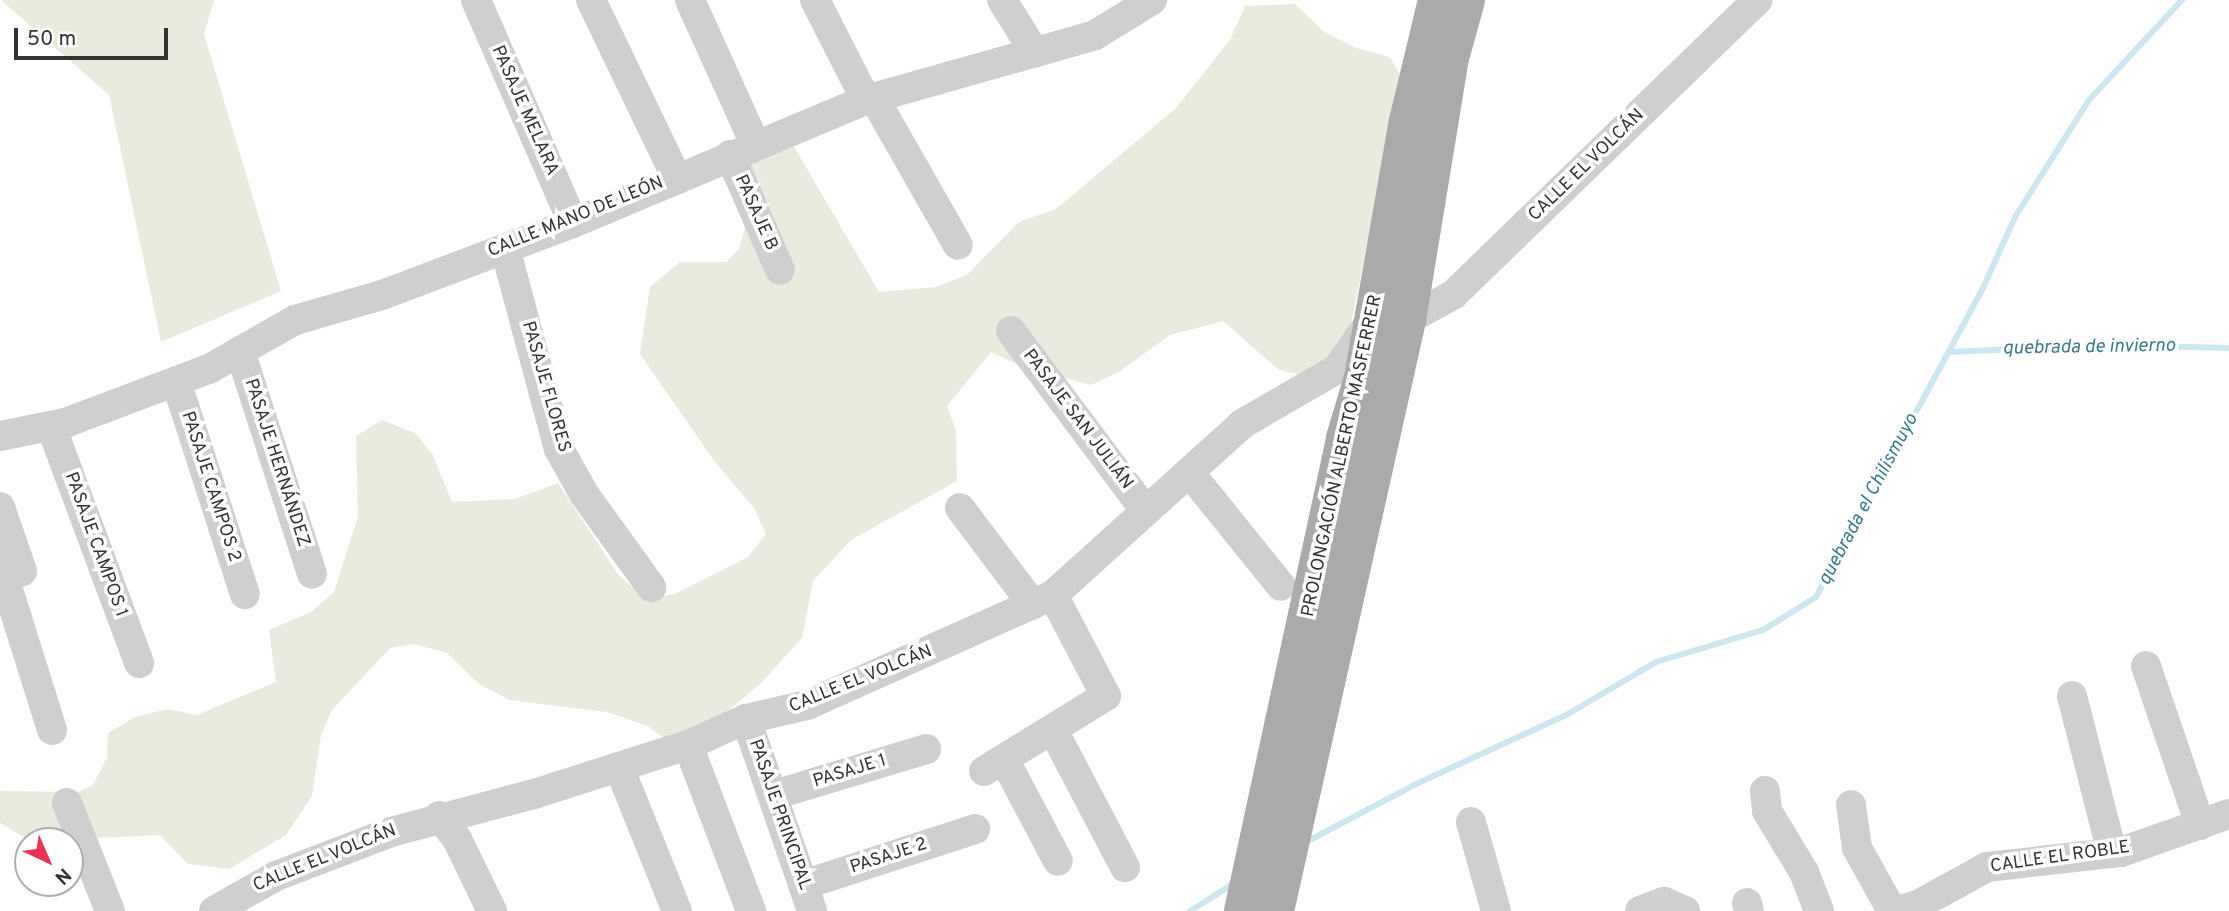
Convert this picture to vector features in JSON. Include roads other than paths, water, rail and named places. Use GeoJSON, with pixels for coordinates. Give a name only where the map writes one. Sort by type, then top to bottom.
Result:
{"type":"FeatureCollection","features":[{"type":"Feature","properties":{"kind":"main road","name":"PROLONGACIÓN ALBERTO MASFERRER"},"geometry":{"type":"LineString","coordinates":[[1275,911],[1392,314],[1408,121],[1437,0]]}},
{"type":"Feature","properties":{"kind":"main road","name":"PROLONGACIÓN ALBERTO MASFERRER"},"geometry":{"type":"LineString","coordinates":[[1243,911],[1392,314],[1466,0]]}},
{"type":"Feature","properties":{"kind":"street","name":"PASAJE MELARA"},"geometry":{"type":"LineString","coordinates":[[475,0],[573,223]]}},
{"type":"Feature","properties":{"kind":"street"},"geometry":{"type":"LineString","coordinates":[[591,0],[676,177]]}},
{"type":"Feature","properties":{"kind":"street","name":"PASAJE B"},"geometry":{"type":"LineString","coordinates":[[690,0],[743,150],[780,270]]}},
{"type":"Feature","properties":{"kind":"street"},"geometry":{"type":"LineString","coordinates":[[815,0],[870,99],[958,245]]}},
{"type":"Feature","properties":{"kind":"street"},"geometry":{"type":"LineString","coordinates":[[1002,0],[1035,53]]}},
{"type":"Feature","properties":{"kind":"street","name":"CALLE MANO DE LEÓN"},"geometry":{"type":"LineString","coordinates":[[0,436],[51,426],[176,381],[240,351],[295,320],[382,295],[573,223],[676,177],[870,99],[1095,35],[1150,0]]}},
{"type":"Feature","properties":{"kind":"street","name":"CALLE EL VOLCÁN"},"geometry":{"type":"LineString","coordinates":[[214,911],[244,903],[276,876],[439,816],[534,794],[688,745],[746,719],[807,705],[844,691],[1043,600],[1082,574],[1143,509],[1242,424],[1337,369],[1392,314],[1453,295],[1757,0]]}},
{"type":"Feature","properties":{"kind":"street","name":"PASAJE FLORES"},"geometry":{"type":"LineString","coordinates":[[505,248],[559,449],[583,494],[651,587]]}},
{"type":"Feature","properties":{"kind":"street","name":"PASAJE SAN JULIÁN"},"geometry":{"type":"LineString","coordinates":[[1011,331],[1143,509]]}},
{"type":"Feature","properties":{"kind":"street","name":"PASAJE HERNÁNDEZ"},"geometry":{"type":"LineString","coordinates":[[240,351],[312,575]]}},
{"type":"Feature","properties":{"kind":"street","name":"PASAJE CAMPOS 2"},"geometry":{"type":"LineString","coordinates":[[176,381],[245,594]]}},
{"type":"Feature","properties":{"kind":"street","name":"PASAJE CAMPOS 1"},"geometry":{"type":"LineString","coordinates":[[51,426],[139,663]]}},
{"type":"Feature","properties":{"kind":"street"},"geometry":{"type":"LineString","coordinates":[[1189,472],[1281,586]]}},
{"type":"Feature","properties":{"kind":"street"},"geometry":{"type":"LineString","coordinates":[[0,507],[11,567],[52,730]]}},
{"type":"Feature","properties":{"kind":"street"},"geometry":{"type":"LineString","coordinates":[[960,508],[1043,600],[1106,696],[994,765],[1058,861]]}},
{"type":"Feature","properties":{"kind":"street"},"geometry":{"type":"LineString","coordinates":[[2146,666],[2200,825]]}},
{"type":"Feature","properties":{"kind":"street"},"geometry":{"type":"LineString","coordinates":[[2072,696],[2112,853]]}},
{"type":"Feature","properties":{"kind":"street","name":"PASAJE PRINCIPAL"},"geometry":{"type":"LineString","coordinates":[[746,719],[807,898]]}},
{"type":"Feature","properties":{"kind":"street"},"geometry":{"type":"LineString","coordinates":[[1053,730],[1125,867]]}},
{"type":"Feature","properties":{"kind":"street"},"geometry":{"type":"LineString","coordinates":[[688,745],[751,911]]}},
{"type":"Feature","properties":{"kind":"street","name":"PASAJE 1"},"geometry":{"type":"LineString","coordinates":[[774,795],[926,749]]}},
{"type":"Feature","properties":{"kind":"street"},"geometry":{"type":"LineString","coordinates":[[620,767],[677,911]]}},
{"type":"Feature","properties":{"kind":"street"},"geometry":{"type":"LineString","coordinates":[[1765,791],[1767,811],[1804,872],[1819,911]]}},
{"type":"Feature","properties":{"kind":"street"},"geometry":{"type":"LineString","coordinates":[[67,803],[110,911]]}},
{"type":"Feature","properties":{"kind":"street"},"geometry":{"type":"LineString","coordinates":[[1851,805],[1857,848],[1894,911]]}},
{"type":"Feature","properties":{"kind":"street","name":"CALLE EL ROBLE"},"geometry":{"type":"LineString","coordinates":[[1894,911],[1918,905],[1987,867],[2112,853],[2229,814]]}},
{"type":"Feature","properties":{"kind":"street"},"geometry":{"type":"LineString","coordinates":[[439,816],[457,839],[492,911]]}},
{"type":"Feature","properties":{"kind":"street"},"geometry":{"type":"LineString","coordinates":[[1471,822],[1496,911]]}},
{"type":"Feature","properties":{"kind":"street","name":"PASAJE 2"},"geometry":{"type":"LineString","coordinates":[[807,898],[975,829]]}},
{"type":"Feature","properties":{"kind":"street"},"geometry":{"type":"LineString","coordinates":[[1642,910],[1664,902],[1685,911]]}},
{"type":"Feature","properties":{"kind":"waterway","name":"quebrada el Chilismuyo"},"geometry":{"type":"LineString","coordinates":[[1308,841],[1416,784],[1568,714],[1656,662],[1763,630],[1816,597],[1983,288],[2015,217],[2089,100],[2182,0]]}},
{"type":"Feature","properties":{"kind":"waterway","name":"quebrada de invierno"},"geometry":{"type":"LineString","coordinates":[[1950,352],[2109,345],[2229,348]]}},
{"type":"Feature","properties":{"kind":"waterway","name":"quebrada el Chilismuyo"},"geometry":{"type":"LineString","coordinates":[[1190,911],[1233,884]]}}]}
